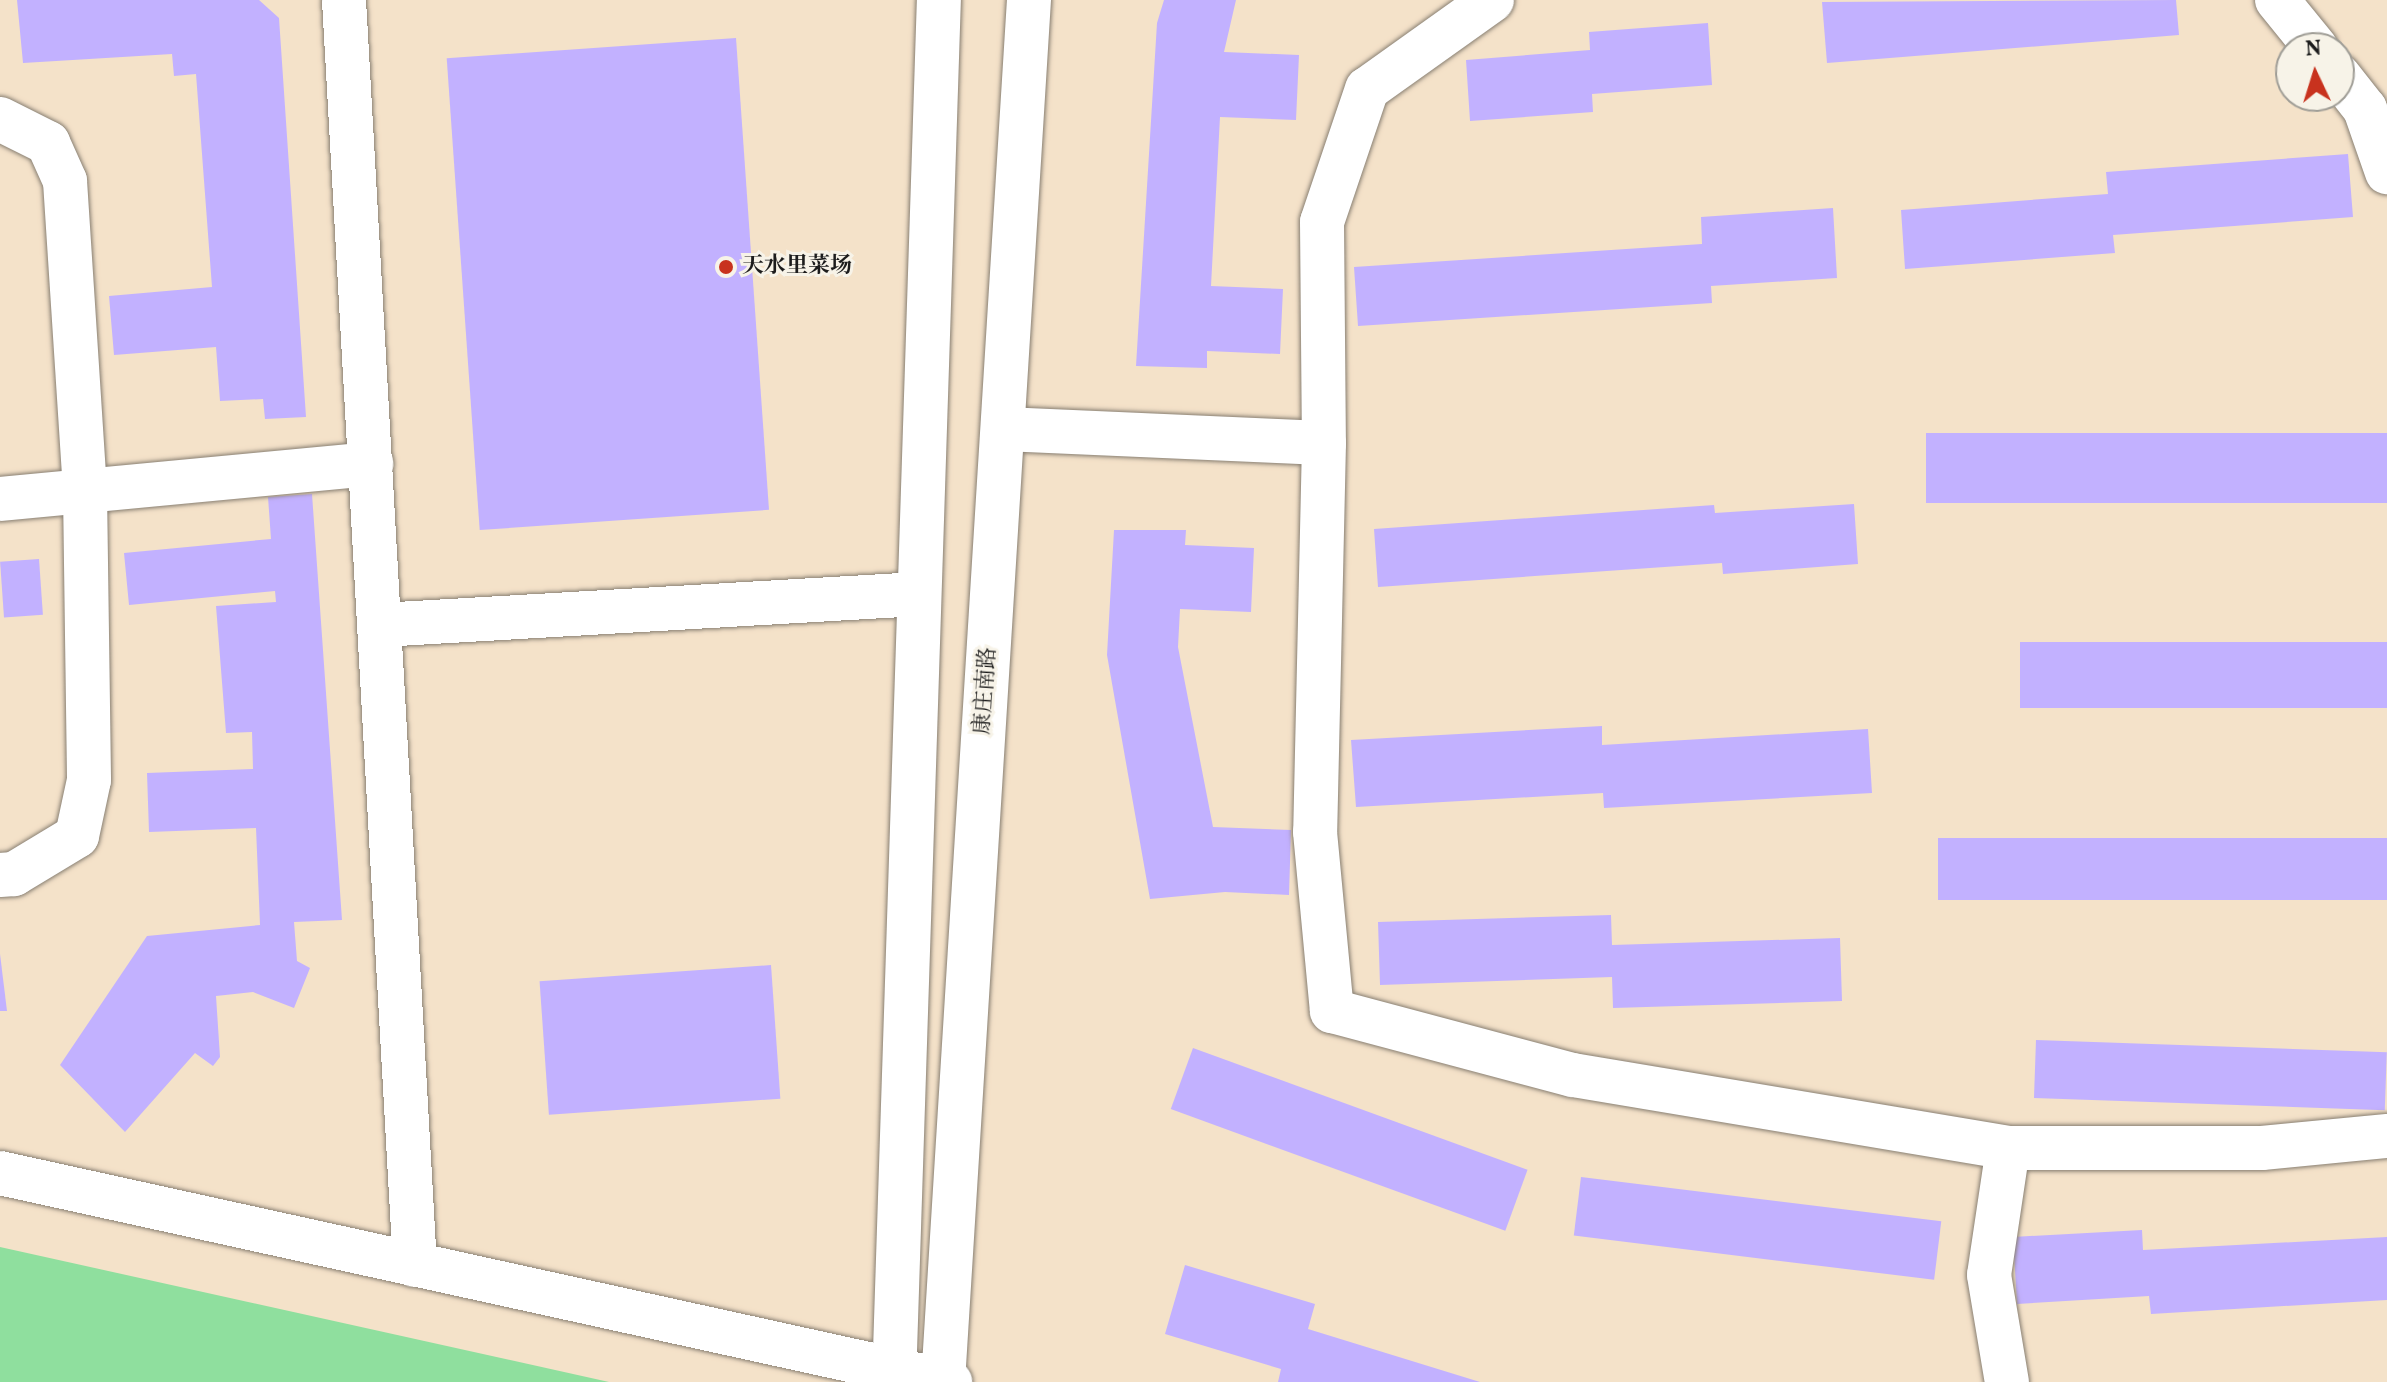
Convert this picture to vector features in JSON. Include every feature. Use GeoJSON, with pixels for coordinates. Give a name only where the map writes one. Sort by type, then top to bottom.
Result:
{"type":"FeatureCollection","features":[{"type":"Feature","properties":{"kind":"street"},"geometry":{"type":"LineString","coordinates":[[344,0],[415,1265]]}},
{"type":"Feature","properties":{"kind":"street"},"geometry":{"type":"LineString","coordinates":[[894,1376],[939,0]]}},
{"type":"Feature","properties":{"kind":"street","name":"康庄南路"},"geometry":{"type":"LineString","coordinates":[[946,1381],[1029,0]]}},
{"type":"Feature","properties":{"kind":"street"},"geometry":{"type":"LineString","coordinates":[[1492,0],[1367,89],[1322,222],[1324,443],[1315,832],[1332,1011],[1573,1075],[2008,1148],[2262,1148],[2387,1136]]}},
{"type":"Feature","properties":{"kind":"street"},"geometry":{"type":"LineString","coordinates":[[2277,0],[2303,32]]}},
{"type":"Feature","properties":{"kind":"street"},"geometry":{"type":"LineString","coordinates":[[2355,96],[2365,109],[2387,172]]}},
{"type":"Feature","properties":{"kind":"street"},"geometry":{"type":"LineString","coordinates":[[0,119],[48,143],[65,181],[85,491],[89,780],[77,836],[14,874],[0,875]]}},
{"type":"Feature","properties":{"kind":"street"},"geometry":{"type":"LineString","coordinates":[[1003,429],[1324,443]]}},
{"type":"Feature","properties":{"kind":"street"},"geometry":{"type":"LineString","coordinates":[[0,499],[371,464]]}},
{"type":"Feature","properties":{"kind":"street"},"geometry":{"type":"LineString","coordinates":[[380,625],[919,594]]}},
{"type":"Feature","properties":{"kind":"street"},"geometry":{"type":"LineString","coordinates":[[2007,1382],[1989,1275],[2008,1148]]}},
{"type":"Feature","properties":{"kind":"street"},"geometry":{"type":"LineString","coordinates":[[0,1173],[894,1376],[946,1381]]}},
{"type":"Feature","properties":{"kind":"green space"},"geometry":{"type":"Polygon","coordinates":[[[0,1247],[609,1382],[0,1382],[0,1247]]]}},
{"type":"Feature","properties":{"kind":"building"},"geometry":{"type":"Polygon","coordinates":[[[17,0],[259,0],[279,18],[306,417],[265,419],[263,399],[220,401],[216,347],[114,355],[109,296],[212,287],[196,74],[174,76],[172,54],[23,63],[17,0]]]}},
{"type":"Feature","properties":{"kind":"building"},"geometry":{"type":"Polygon","coordinates":[[[1164,0],[1236,0],[1224,52],[1299,55],[1296,120],[1220,117],[1211,286],[1283,289],[1280,354],[1207,351],[1207,368],[1136,366],[1157,23],[1164,0]]]}},
{"type":"Feature","properties":{"kind":"building"},"geometry":{"type":"Polygon","coordinates":[[[2176,0],[2179,35],[1827,63],[1822,2],[2176,0]]]}},
{"type":"Feature","properties":{"kind":"building"},"geometry":{"type":"Polygon","coordinates":[[[1708,23],[1712,85],[1592,94],[1593,112],[1470,121],[1466,60],[1590,50],[1589,32],[1708,23]]]}},
{"type":"Feature","properties":{"kind":"building"},"geometry":{"type":"Polygon","coordinates":[[[736,38],[769,510],[480,530],[447,58],[736,38]]]}},
{"type":"Feature","properties":{"kind":"building"},"geometry":{"type":"Polygon","coordinates":[[[2348,154],[2353,217],[2113,235],[2115,253],[1905,269],[1901,210],[2108,194],[2106,172],[2348,154]]]}},
{"type":"Feature","properties":{"kind":"building"},"geometry":{"type":"Polygon","coordinates":[[[1833,208],[1837,278],[1711,286],[1712,303],[1358,326],[1354,267],[1702,244],[1701,217],[1833,208]]]}},
{"type":"Feature","properties":{"kind":"building"},"geometry":{"type":"Polygon","coordinates":[[[1926,433],[2387,433],[2387,503],[1926,503],[1926,433]]]}},
{"type":"Feature","properties":{"kind":"building"},"geometry":{"type":"Polygon","coordinates":[[[312,494],[342,920],[294,922],[297,961],[310,968],[294,1008],[253,992],[216,996],[220,1057],[213,1066],[195,1053],[125,1132],[60,1065],[147,936],[260,925],[256,828],[149,832],[147,773],[253,769],[252,732],[226,733],[216,606],[276,602],[275,591],[129,605],[124,553],[271,539],[268,497],[312,494]]]}},
{"type":"Feature","properties":{"kind":"building"},"geometry":{"type":"Polygon","coordinates":[[[1854,504],[1858,564],[1723,574],[1722,563],[1378,587],[1374,529],[1714,505],[1715,513],[1854,504]]]}},
{"type":"Feature","properties":{"kind":"building"},"geometry":{"type":"Polygon","coordinates":[[[1114,530],[1186,530],[1185,545],[1254,548],[1251,612],[1180,609],[1178,647],[1213,827],[1291,830],[1289,895],[1225,892],[1150,899],[1107,655],[1114,530]]]}},
{"type":"Feature","properties":{"kind":"building"},"geometry":{"type":"Polygon","coordinates":[[[39,559],[43,615],[4,618],[0,562],[39,559]]]}},
{"type":"Feature","properties":{"kind":"building"},"geometry":{"type":"Polygon","coordinates":[[[2020,642],[2387,642],[2387,708],[2020,708],[2020,642]]]}},
{"type":"Feature","properties":{"kind":"building"},"geometry":{"type":"Polygon","coordinates":[[[1602,726],[1602,745],[1868,729],[1872,793],[1604,808],[1603,793],[1356,807],[1351,740],[1602,726]]]}},
{"type":"Feature","properties":{"kind":"building"},"geometry":{"type":"Polygon","coordinates":[[[1938,838],[2387,838],[2387,900],[1938,900],[1938,838]]]}},
{"type":"Feature","properties":{"kind":"building"},"geometry":{"type":"Polygon","coordinates":[[[1611,915],[1612,945],[1840,938],[1842,1001],[1613,1008],[1612,977],[1380,985],[1378,922],[1611,915]]]}},
{"type":"Feature","properties":{"kind":"building"},"geometry":{"type":"Polygon","coordinates":[[[0,954],[7,1011],[0,1011],[0,954]]]}},
{"type":"Feature","properties":{"kind":"building"},"geometry":{"type":"Polygon","coordinates":[[[771,965],[780,1099],[549,1115],[540,981],[771,965]]]}},
{"type":"Feature","properties":{"kind":"building"},"geometry":{"type":"Polygon","coordinates":[[[2036,1040],[2387,1052],[2385,1110],[2034,1098],[2036,1040]]]}},
{"type":"Feature","properties":{"kind":"building"},"geometry":{"type":"Polygon","coordinates":[[[1193,1048],[1528,1170],[1505,1231],[1171,1109],[1193,1048]]]}},
{"type":"Feature","properties":{"kind":"building"},"geometry":{"type":"Polygon","coordinates":[[[1581,1177],[1941,1221],[1934,1280],[1574,1236],[1581,1177]]]}},
{"type":"Feature","properties":{"kind":"building"},"geometry":{"type":"Polygon","coordinates":[[[2142,1230],[2143,1250],[2387,1237],[2387,1300],[2151,1314],[2149,1296],[2017,1304],[2013,1237],[2142,1230]]]}},
{"type":"Feature","properties":{"kind":"building"},"geometry":{"type":"Polygon","coordinates":[[[1185,1265],[1315,1304],[1308,1329],[1480,1382],[1278,1382],[1281,1369],[1165,1334],[1185,1265]]]}},
{"type":"Feature","properties":{"kind":"place","name":"天水里菜场"},"geometry":{"type":"Point","coordinates":[726,267]}}]}
